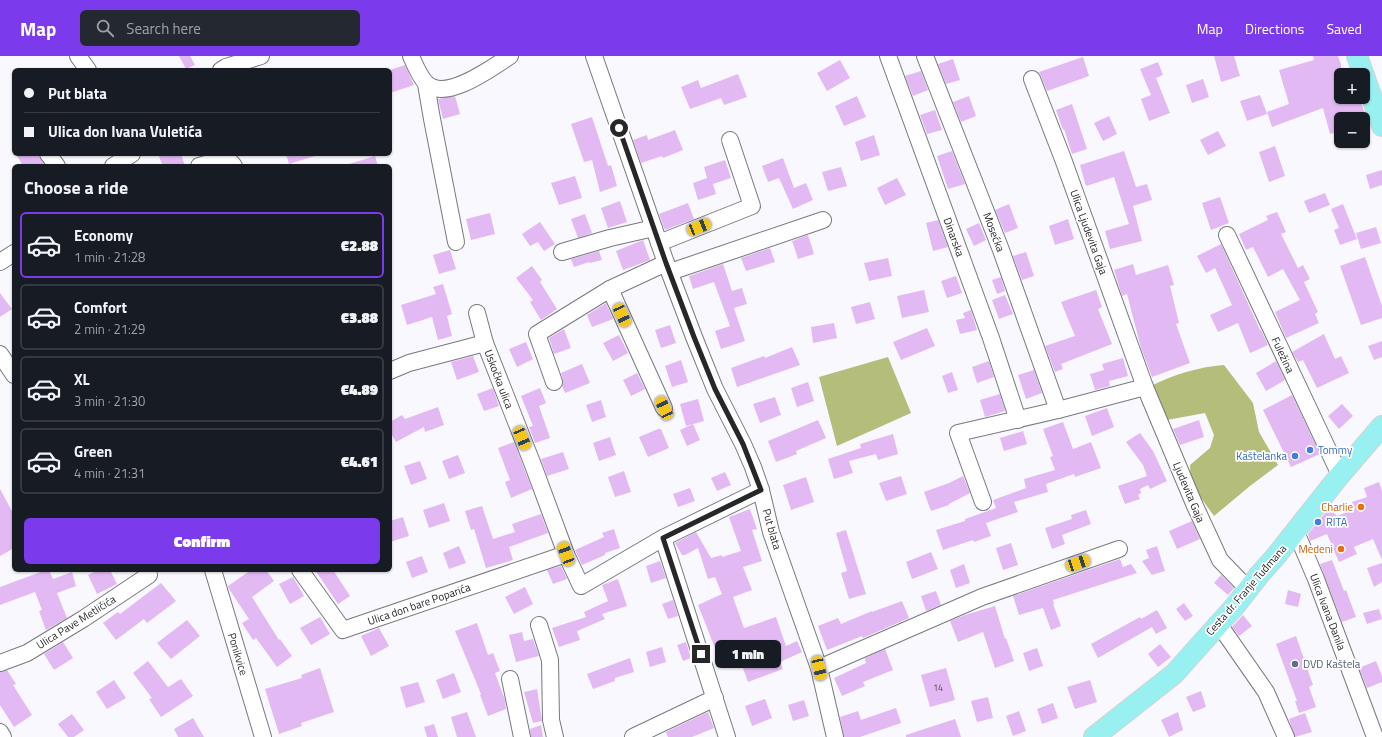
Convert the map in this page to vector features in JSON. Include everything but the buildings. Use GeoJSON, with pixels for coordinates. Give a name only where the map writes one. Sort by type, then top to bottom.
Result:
{"type":"FeatureCollection","features":[{"type":"Feature","properties":{"kind":"main road"},"geometry":{"type":"LineString","coordinates":[[1357,56],[1382,126]]}},
{"type":"Feature","properties":{"kind":"main road","name":"Cesta dr. Franje Tuđmana"},"geometry":{"type":"LineString","coordinates":[[1094,737],[1174,674],[1218,623],[1235,606],[1296,532],[1340,475],[1382,426]]}},
{"type":"Feature","properties":{"kind":"street"},"geometry":{"type":"LineString","coordinates":[[78,56],[87,68]]}},
{"type":"Feature","properties":{"kind":"street"},"geometry":{"type":"LineString","coordinates":[[224,68],[261,56]]}},
{"type":"Feature","properties":{"kind":"street"},"geometry":{"type":"LineString","coordinates":[[411,56],[426,84],[456,242]]}},
{"type":"Feature","properties":{"kind":"street"},"geometry":{"type":"LineString","coordinates":[[426,84],[436,89],[449,88],[469,82],[510,56]]}},
{"type":"Feature","properties":{"kind":"street","name":"Put blata"},"geometry":{"type":"LineString","coordinates":[[594,56],[694,337],[715,389],[743,444],[761,490],[772,532],[819,668],[835,737]]}},
{"type":"Feature","properties":{"kind":"street","name":"Dinarska"},"geometry":{"type":"LineString","coordinates":[[888,56],[990,338],[1018,420]]}},
{"type":"Feature","properties":{"kind":"street","name":"Mosećka"},"geometry":{"type":"LineString","coordinates":[[926,56],[1001,250],[1058,410]]}},
{"type":"Feature","properties":{"kind":"street","name":"Ulica Ljudevita Gaja"},"geometry":{"type":"LineString","coordinates":[[1032,78],[1063,159],[1145,387]]}},
{"type":"Feature","properties":{"kind":"street"},"geometry":{"type":"LineString","coordinates":[[562,252],[610,238],[657,236],[752,206],[730,140]]}},
{"type":"Feature","properties":{"kind":"street"},"geometry":{"type":"LineString","coordinates":[[116,164],[129,156]]}},
{"type":"Feature","properties":{"kind":"street"},"geometry":{"type":"LineString","coordinates":[[205,164],[227,158],[232,164]]}},
{"type":"Feature","properties":{"kind":"street"},"geometry":{"type":"LineString","coordinates":[[554,382],[537,334],[610,289],[668,267],[823,220]]}},
{"type":"Feature","properties":{"kind":"street","name":"Fuležina"},"geometry":{"type":"LineString","coordinates":[[1227,235],[1340,475]]}},
{"type":"Feature","properties":{"kind":"street"},"geometry":{"type":"LineString","coordinates":[[0,262],[12,253]]}},
{"type":"Feature","properties":{"kind":"street"},"geometry":{"type":"LineString","coordinates":[[610,289],[664,408]]}},
{"type":"Feature","properties":{"kind":"street"},"geometry":{"type":"LineString","coordinates":[[477,312],[485,343]]}},
{"type":"Feature","properties":{"kind":"street","name":"Uskočka ulica"},"geometry":{"type":"LineString","coordinates":[[392,370],[408,363],[485,343],[566,554],[581,586],[663,538]]}},
{"type":"Feature","properties":{"kind":"street"},"geometry":{"type":"LineString","coordinates":[[0,354],[12,371]]}},
{"type":"Feature","properties":{"kind":"street"},"geometry":{"type":"LineString","coordinates":[[983,502],[958,433],[1018,420],[1145,387]]}},
{"type":"Feature","properties":{"kind":"street","name":"Ljudevita Gaja"},"geometry":{"type":"LineString","coordinates":[[1145,387],[1194,506],[1220,560],[1248,589]]}},
{"type":"Feature","properties":{"kind":"street"},"geometry":{"type":"LineString","coordinates":[[727,737],[663,538],[761,490]]}},
{"type":"Feature","properties":{"kind":"street","name":"Ulica Ivana Danila"},"geometry":{"type":"LineString","coordinates":[[1296,532],[1316,579],[1375,737]]}},
{"type":"Feature","properties":{"kind":"street"},"geometry":{"type":"LineString","coordinates":[[819,668],[982,597],[1119,549]]}},
{"type":"Feature","properties":{"kind":"street","name":"Ulica don bare Poparića"},"geometry":{"type":"LineString","coordinates":[[301,572],[343,630],[566,554]]}},
{"type":"Feature","properties":{"kind":"street","name":"Ponikvice"},"geometry":{"type":"LineString","coordinates":[[214,572],[263,737]]}},
{"type":"Feature","properties":{"kind":"street","name":"Ulica Pave Metličića"},"geometry":{"type":"LineString","coordinates":[[0,663],[27,653],[83,619],[149,575]]}},
{"type":"Feature","properties":{"kind":"street"},"geometry":{"type":"LineString","coordinates":[[1218,623],[1266,692],[1286,737]]}},
{"type":"Feature","properties":{"kind":"street"},"geometry":{"type":"LineString","coordinates":[[539,625],[550,660],[551,720],[555,737]]}},
{"type":"Feature","properties":{"kind":"street"},"geometry":{"type":"LineString","coordinates":[[510,679],[522,737]]}},
{"type":"Feature","properties":{"kind":"street"},"geometry":{"type":"LineString","coordinates":[[633,737],[715,698]]}},
{"type":"Feature","properties":{"kind":"street"},"geometry":{"type":"LineString","coordinates":[[0,732],[3,737]]}},
{"type":"Feature","properties":{"kind":"green space"},"geometry":{"type":"Polygon","coordinates":[[[888,357],[911,413],[837,446],[819,377],[888,357]]]}},
{"type":"Feature","properties":{"kind":"green space"},"geometry":{"type":"Polygon","coordinates":[[[1224,365],[1253,403],[1259,432],[1278,465],[1214,516],[1191,484],[1190,465],[1210,448],[1214,435],[1205,413],[1167,420],[1149,387],[1185,372],[1224,365]]]}},
{"type":"Feature","properties":{"kind":"place","name":"Tommy"},"geometry":{"type":"Point","coordinates":[1310,450]}},
{"type":"Feature","properties":{"kind":"place","name":"Kaštelanka"},"geometry":{"type":"Point","coordinates":[1295,456]}},
{"type":"Feature","properties":{"kind":"place","name":"Charlie"},"geometry":{"type":"Point","coordinates":[1361,507]}},
{"type":"Feature","properties":{"kind":"place","name":"RITA"},"geometry":{"type":"Point","coordinates":[1318,522]}},
{"type":"Feature","properties":{"kind":"place","name":"Medeni"},"geometry":{"type":"Point","coordinates":[1341,549]}},
{"type":"Feature","properties":{"kind":"place","name":"DVD Kaštela"},"geometry":{"type":"Point","coordinates":[1295,664]}},
{"type":"Feature","properties":{"kind":"route"},"geometry":{"type":"LineString","coordinates":[[619,128],[666,263],[694,337],[715,389],[743,444],[761,490],[663,538],[701,654]]}}]}
